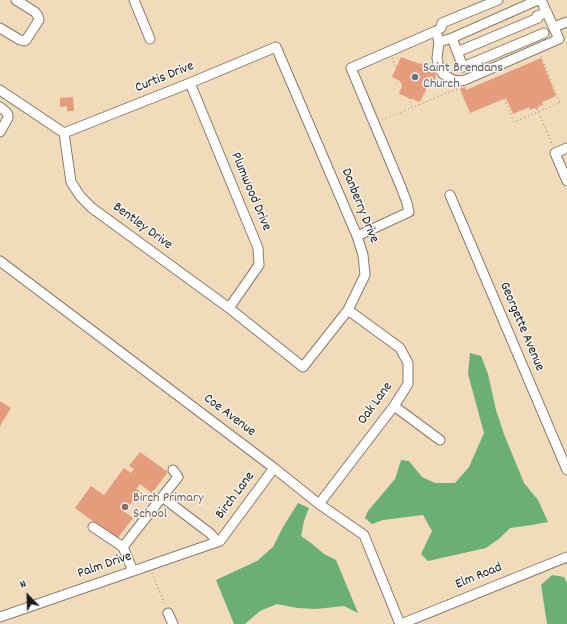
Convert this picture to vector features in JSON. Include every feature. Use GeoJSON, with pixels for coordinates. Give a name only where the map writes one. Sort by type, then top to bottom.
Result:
{"type":"FeatureCollection","features":[{"type":"Feature","properties":{"kind":"street"},"geometry":{"type":"LineString","coordinates":[[0,28],[24,41],[39,20],[35,12],[16,0]]}},
{"type":"Feature","properties":{"kind":"street"},"geometry":{"type":"LineString","coordinates":[[134,0],[150,39]]}},
{"type":"Feature","properties":{"kind":"street"},"geometry":{"type":"LineString","coordinates":[[357,236],[409,212],[407,203],[351,68],[436,31],[441,28],[442,23],[498,0]]}},
{"type":"Feature","properties":{"kind":"street"},"geometry":{"type":"LineString","coordinates":[[436,31],[439,42],[437,58],[438,68],[443,74],[453,80],[460,81],[558,39],[554,27],[540,0],[452,38],[439,42]]}},
{"type":"Feature","properties":{"kind":"street"},"geometry":{"type":"LineString","coordinates":[[457,52],[538,18],[537,16],[547,12]]}},
{"type":"Feature","properties":{"kind":"street"},"geometry":{"type":"LineString","coordinates":[[538,18],[549,43]]}},
{"type":"Feature","properties":{"kind":"street"},"geometry":{"type":"LineString","coordinates":[[554,27],[567,22]]}},
{"type":"Feature","properties":{"kind":"street"},"geometry":{"type":"LineString","coordinates":[[463,67],[544,33]]}},
{"type":"Feature","properties":{"kind":"street"},"geometry":{"type":"LineString","coordinates":[[452,38],[467,79]]}},
{"type":"Feature","properties":{"kind":"street","name":"Curtis Drive"},"geometry":{"type":"LineString","coordinates":[[64,134],[276,47]]}},
{"type":"Feature","properties":{"kind":"street","name":"Danberry Drive"},"geometry":{"type":"LineString","coordinates":[[276,47],[364,255],[365,275],[348,310],[303,367]]}},
{"type":"Feature","properties":{"kind":"street","name":"Plumwood Drive"},"geometry":{"type":"LineString","coordinates":[[190,83],[258,248],[259,265],[229,308]]}},
{"type":"Feature","properties":{"kind":"street"},"geometry":{"type":"LineString","coordinates":[[0,90],[64,134]]}},
{"type":"Feature","properties":{"kind":"street"},"geometry":{"type":"LineString","coordinates":[[0,107],[8,114],[8,118],[0,132]]}},
{"type":"Feature","properties":{"kind":"street","name":"Bentley Drive"},"geometry":{"type":"LineString","coordinates":[[64,134],[71,182],[80,196],[92,208],[229,308],[303,367]]}},
{"type":"Feature","properties":{"kind":"street"},"geometry":{"type":"LineString","coordinates":[[567,148],[554,150],[567,181]]}},
{"type":"Feature","properties":{"kind":"street","name":"Georgette Avenue"},"geometry":{"type":"LineString","coordinates":[[450,195],[567,470]]}},
{"type":"Feature","properties":{"kind":"street","name":"Coe Avenue"},"geometry":{"type":"LineString","coordinates":[[0,261],[320,504],[364,535],[401,624]]}},
{"type":"Feature","properties":{"kind":"street","name":"Oak Lane"},"geometry":{"type":"LineString","coordinates":[[320,504],[394,406],[408,384],[408,363],[400,348],[348,310]]}},
{"type":"Feature","properties":{"kind":"street"},"geometry":{"type":"LineString","coordinates":[[394,406],[440,440]]}},
{"type":"Feature","properties":{"kind":"street","name":"Birch Lane"},"geometry":{"type":"LineString","coordinates":[[218,541],[274,468]]}},
{"type":"Feature","properties":{"kind":"street"},"geometry":{"type":"LineString","coordinates":[[122,547],[178,477],[173,470]]}},
{"type":"Feature","properties":{"kind":"street"},"geometry":{"type":"LineString","coordinates":[[162,497],[218,541]]}},
{"type":"Feature","properties":{"kind":"street"},"geometry":{"type":"LineString","coordinates":[[93,527],[122,547],[133,571]]}},
{"type":"Feature","properties":{"kind":"street","name":"Palm Drive"},"geometry":{"type":"LineString","coordinates":[[0,617],[218,541]]}},
{"type":"Feature","properties":{"kind":"street","name":"Elm Road"},"geometry":{"type":"LineString","coordinates":[[401,624],[567,557]]}},
{"type":"Feature","properties":{"kind":"street"},"geometry":{"type":"LineString","coordinates":[[168,612],[173,624]]}},
{"type":"Feature","properties":{"kind":"path"},"geometry":{"type":"LineString","coordinates":[[389,51],[396,68]]}},
{"type":"Feature","properties":{"kind":"path"},"geometry":{"type":"LineString","coordinates":[[504,99],[514,122],[560,103],[540,54]]}},
{"type":"Feature","properties":{"kind":"path"},"geometry":{"type":"LineString","coordinates":[[374,123],[460,87]]}},
{"type":"Feature","properties":{"kind":"path"},"geometry":{"type":"LineString","coordinates":[[409,98],[412,107]]}},
{"type":"Feature","properties":{"kind":"path"},"geometry":{"type":"LineString","coordinates":[[538,108],[554,150]]}},
{"type":"Feature","properties":{"kind":"path"},"geometry":{"type":"LineString","coordinates":[[151,572],[168,612]]}},
{"type":"Feature","properties":{"kind":"green space"},"geometry":{"type":"Polygon","coordinates":[[[470,353],[481,356],[488,374],[496,410],[504,434],[524,483],[538,500],[548,522],[510,528],[500,538],[486,548],[428,561],[421,554],[432,531],[423,515],[383,520],[372,524],[365,518],[368,511],[395,479],[401,460],[409,461],[422,477],[435,483],[455,483],[469,467],[484,433],[468,374],[470,353]]]}},
{"type":"Feature","properties":{"kind":"green space"},"geometry":{"type":"Polygon","coordinates":[[[298,503],[309,508],[304,521],[301,536],[324,554],[336,560],[358,613],[344,606],[316,609],[297,608],[277,604],[260,611],[245,624],[234,624],[216,580],[257,561],[273,547],[298,503]]]}},
{"type":"Feature","properties":{"kind":"green space"},"geometry":{"type":"Polygon","coordinates":[[[552,575],[564,577],[567,583],[567,624],[547,624],[541,585],[552,575]]]}},
{"type":"Feature","properties":{"kind":"building"},"geometry":{"type":"Polygon","coordinates":[[[401,57],[420,64],[427,62],[436,69],[435,81],[429,84],[420,102],[399,94],[402,86],[400,81],[392,77],[401,57]]]}},
{"type":"Feature","properties":{"kind":"building"},"geometry":{"type":"Polygon","coordinates":[[[541,58],[556,96],[542,102],[543,105],[539,106],[537,109],[534,108],[530,110],[529,107],[513,114],[506,98],[470,113],[460,89],[465,87],[466,90],[541,58]]]}},
{"type":"Feature","properties":{"kind":"building"},"geometry":{"type":"Polygon","coordinates":[[[73,97],[74,111],[67,111],[67,106],[60,107],[60,98],[73,97]]]}},
{"type":"Feature","properties":{"kind":"building"},"geometry":{"type":"Polygon","coordinates":[[[0,401],[11,408],[0,426],[0,401]]]}},
{"type":"Feature","properties":{"kind":"building","name":"Birch Primary School"},"geometry":{"type":"Polygon","coordinates":[[[140,452],[168,472],[152,493],[140,484],[136,489],[140,491],[128,507],[124,505],[121,509],[133,518],[117,539],[75,508],[91,486],[104,495],[124,468],[131,473],[134,469],[129,466],[140,452]]]}},
{"type":"Feature","properties":{"kind":"place","name":"Saint Brendans Church"},"geometry":{"type":"Point","coordinates":[415,77]}},
{"type":"Feature","properties":{"kind":"place","name":"Birch Primary School"},"geometry":{"type":"Point","coordinates":[125,507]}}]}
